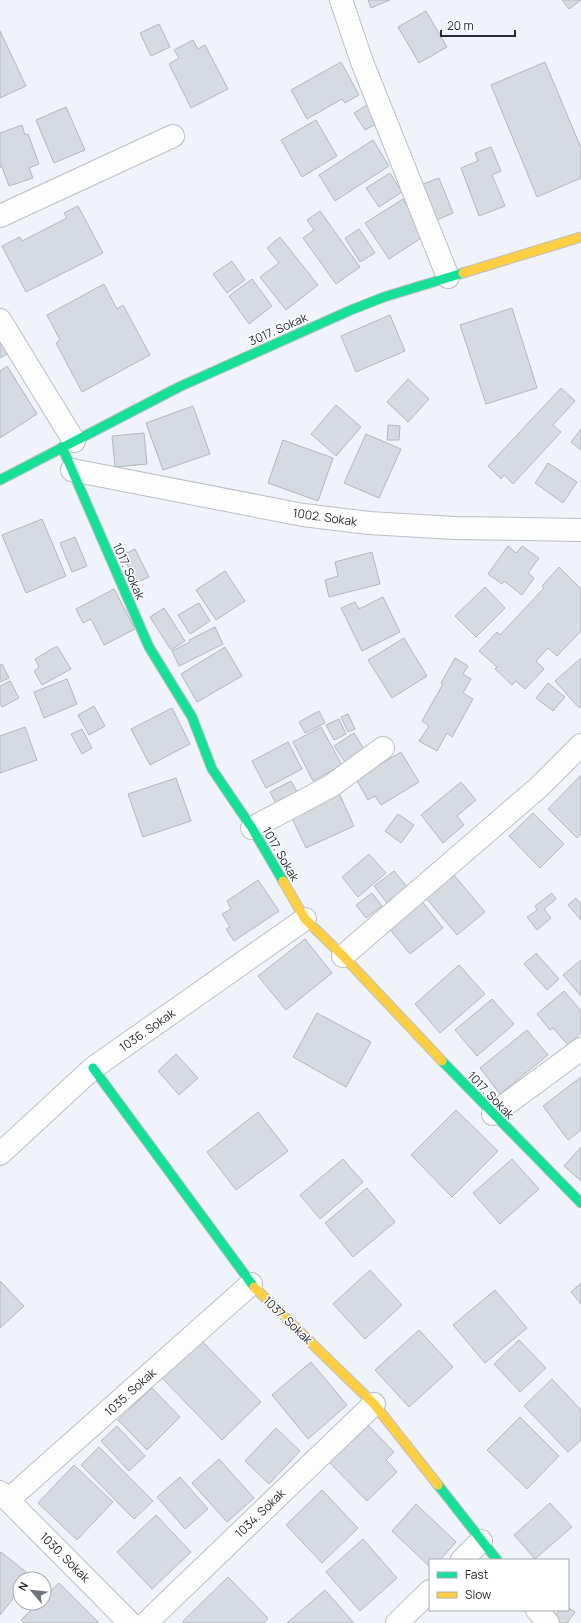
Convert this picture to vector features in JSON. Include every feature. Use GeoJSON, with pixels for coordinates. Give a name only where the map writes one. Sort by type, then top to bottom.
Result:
{"type":"FeatureCollection","features":[{"type":"Feature","properties":{"kind":"street"},"geometry":{"type":"LineString","coordinates":[[341,0],[362,62],[448,277]]}},
{"type":"Feature","properties":{"kind":"street"},"geometry":{"type":"LineString","coordinates":[[0,216],[173,136]]}},
{"type":"Feature","properties":{"kind":"street","name":"3017. Sokak"},"geometry":{"type":"LineString","coordinates":[[0,480],[179,386],[350,310],[384,297],[581,237]]}},
{"type":"Feature","properties":{"kind":"street"},"geometry":{"type":"LineString","coordinates":[[0,320],[68,444]]}},
{"type":"Feature","properties":{"kind":"street","name":"1017. Sokak"},"geometry":{"type":"LineString","coordinates":[[68,444],[72,470],[150,647],[192,716],[212,769],[252,828],[305,919],[343,956],[493,1114],[581,1203]]}},
{"type":"Feature","properties":{"kind":"street","name":"1002. Sokak"},"geometry":{"type":"LineString","coordinates":[[72,470],[303,515],[369,523],[455,528],[581,530]]}},
{"type":"Feature","properties":{"kind":"street"},"geometry":{"type":"LineString","coordinates":[[343,956],[539,787],[581,745]]}},
{"type":"Feature","properties":{"kind":"street"},"geometry":{"type":"LineString","coordinates":[[252,828],[331,786],[383,748]]}},
{"type":"Feature","properties":{"kind":"street","name":"1036. Sokak"},"geometry":{"type":"LineString","coordinates":[[0,1154],[93,1068],[305,919]]}},
{"type":"Feature","properties":{"kind":"street"},"geometry":{"type":"LineString","coordinates":[[493,1114],[581,1049]]}},
{"type":"Feature","properties":{"kind":"street","name":"1037. Sokak"},"geometry":{"type":"LineString","coordinates":[[93,1068],[251,1284],[374,1404],[496,1559]]}},
{"type":"Feature","properties":{"kind":"street","name":"1035. Sokak"},"geometry":{"type":"LineString","coordinates":[[4,1496],[251,1284]]}},
{"type":"Feature","properties":{"kind":"street","name":"1034. Sokak"},"geometry":{"type":"LineString","coordinates":[[146,1623],[374,1404]]}},
{"type":"Feature","properties":{"kind":"street","name":"1030. Sokak"},"geometry":{"type":"LineString","coordinates":[[4,1496],[130,1623]]}},
{"type":"Feature","properties":{"kind":"street"},"geometry":{"type":"LineString","coordinates":[[463,1559],[481,1541]]}},
{"type":"Feature","properties":{"kind":"street"},"geometry":{"type":"LineString","coordinates":[[397,1623],[429,1592]]}},
{"type":"Feature","properties":{"kind":"street"},"geometry":{"type":"LineString","coordinates":[[538,1611],[548,1623]]}},
{"type":"Feature","properties":{"kind":"building"},"geometry":{"type":"Polygon","coordinates":[[[368,0],[390,0],[371,8],[368,0]]]}},
{"type":"Feature","properties":{"kind":"building"},"geometry":{"type":"Polygon","coordinates":[[[562,0],[581,0],[569,9],[562,0]]]}},
{"type":"Feature","properties":{"kind":"building"},"geometry":{"type":"Polygon","coordinates":[[[426,11],[447,47],[419,63],[398,27],[426,11]]]}},
{"type":"Feature","properties":{"kind":"building"},"geometry":{"type":"Polygon","coordinates":[[[159,24],[170,47],[151,56],[140,33],[159,24]]]}},
{"type":"Feature","properties":{"kind":"building"},"geometry":{"type":"Polygon","coordinates":[[[0,31],[26,86],[0,98],[0,31]]]}},
{"type":"Feature","properties":{"kind":"building"},"geometry":{"type":"Polygon","coordinates":[[[193,40],[198,49],[205,45],[228,89],[191,108],[169,64],[179,58],[174,50],[193,40]]]}},
{"type":"Feature","properties":{"kind":"building"},"geometry":{"type":"Polygon","coordinates":[[[341,62],[359,95],[345,103],[342,99],[307,119],[291,90],[341,62]]]}},
{"type":"Feature","properties":{"kind":"building"},"geometry":{"type":"Polygon","coordinates":[[[545,62],[581,148],[581,178],[537,197],[491,85],[545,62]]]}},
{"type":"Feature","properties":{"kind":"building"},"geometry":{"type":"Polygon","coordinates":[[[367,105],[378,123],[365,130],[354,113],[367,105]]]}},
{"type":"Feature","properties":{"kind":"building"},"geometry":{"type":"Polygon","coordinates":[[[66,107],[85,150],[54,163],[36,120],[66,107]]]}},
{"type":"Feature","properties":{"kind":"building"},"geometry":{"type":"Polygon","coordinates":[[[316,120],[337,156],[302,177],[281,140],[316,120]]]}},
{"type":"Feature","properties":{"kind":"building"},"geometry":{"type":"Polygon","coordinates":[[[22,125],[25,135],[28,134],[39,164],[29,168],[33,178],[9,186],[2,167],[0,167],[0,133],[22,125]]]}},
{"type":"Feature","properties":{"kind":"building"},"geometry":{"type":"Polygon","coordinates":[[[373,140],[389,166],[335,201],[319,175],[373,140]]]}},
{"type":"Feature","properties":{"kind":"building"},"geometry":{"type":"Polygon","coordinates":[[[491,147],[501,171],[492,175],[505,206],[479,216],[461,168],[478,161],[475,153],[491,147]]]}},
{"type":"Feature","properties":{"kind":"building"},"geometry":{"type":"Polygon","coordinates":[[[390,173],[402,192],[379,207],[366,188],[390,173]]]}},
{"type":"Feature","properties":{"kind":"building"},"geometry":{"type":"Polygon","coordinates":[[[439,178],[453,213],[437,220],[423,184],[439,178]]]}},
{"type":"Feature","properties":{"kind":"building"},"geometry":{"type":"Polygon","coordinates":[[[403,199],[426,235],[389,259],[365,223],[403,199]]]}},
{"type":"Feature","properties":{"kind":"building"},"geometry":{"type":"Polygon","coordinates":[[[78,206],[103,253],[26,292],[2,246],[20,237],[22,241],[67,218],[64,213],[78,206]]]}},
{"type":"Feature","properties":{"kind":"building"},"geometry":{"type":"Polygon","coordinates":[[[320,211],[360,267],[336,284],[303,238],[314,230],[307,220],[320,211]]]}},
{"type":"Feature","properties":{"kind":"building"},"geometry":{"type":"Polygon","coordinates":[[[359,229],[375,253],[360,262],[345,238],[359,229]]]}},
{"type":"Feature","properties":{"kind":"building"},"geometry":{"type":"Polygon","coordinates":[[[280,237],[318,285],[286,310],[260,277],[279,263],[267,248],[280,237]]]}},
{"type":"Feature","properties":{"kind":"building"},"geometry":{"type":"Polygon","coordinates":[[[232,261],[245,280],[227,293],[213,274],[232,261]]]}},
{"type":"Feature","properties":{"kind":"building"},"geometry":{"type":"Polygon","coordinates":[[[252,279],[272,306],[249,324],[229,296],[252,279]]]}},
{"type":"Feature","properties":{"kind":"building"},"geometry":{"type":"Polygon","coordinates":[[[104,284],[117,309],[123,305],[150,355],[82,392],[56,343],[60,340],[47,315],[104,284]]]}},
{"type":"Feature","properties":{"kind":"building"},"geometry":{"type":"Polygon","coordinates":[[[512,308],[537,388],[486,404],[460,325],[512,308]]]}},
{"type":"Feature","properties":{"kind":"building"},"geometry":{"type":"Polygon","coordinates":[[[390,315],[405,351],[356,372],[341,336],[390,315]]]}},
{"type":"Feature","properties":{"kind":"building"},"geometry":{"type":"Polygon","coordinates":[[[0,328],[13,351],[0,358],[0,328]]]}},
{"type":"Feature","properties":{"kind":"building"},"geometry":{"type":"Polygon","coordinates":[[[7,366],[37,414],[0,438],[0,371],[7,366]]]}},
{"type":"Feature","properties":{"kind":"building"},"geometry":{"type":"Polygon","coordinates":[[[408,379],[429,399],[408,422],[387,402],[408,379]]]}},
{"type":"Feature","properties":{"kind":"building"},"geometry":{"type":"Polygon","coordinates":[[[561,388],[575,401],[553,425],[561,432],[513,484],[504,475],[501,479],[488,466],[561,388]]]}},
{"type":"Feature","properties":{"kind":"building"},"geometry":{"type":"Polygon","coordinates":[[[336,405],[361,427],[336,456],[311,434],[336,405]]]}},
{"type":"Feature","properties":{"kind":"building"},"geometry":{"type":"Polygon","coordinates":[[[193,406],[210,454],[163,470],[146,423],[193,406]]]}},
{"type":"Feature","properties":{"kind":"building"},"geometry":{"type":"Polygon","coordinates":[[[388,425],[400,426],[399,440],[387,440],[388,425]]]}},
{"type":"Feature","properties":{"kind":"building"},"geometry":{"type":"Polygon","coordinates":[[[581,429],[581,450],[571,442],[581,429]]]}},
{"type":"Feature","properties":{"kind":"building"},"geometry":{"type":"Polygon","coordinates":[[[144,433],[147,464],[115,467],[112,436],[144,433]]]}},
{"type":"Feature","properties":{"kind":"building"},"geometry":{"type":"Polygon","coordinates":[[[366,434],[401,449],[379,498],[344,483],[366,434]]]}},
{"type":"Feature","properties":{"kind":"building"},"geometry":{"type":"Polygon","coordinates":[[[283,440],[333,458],[318,501],[268,483],[283,440]]]}},
{"type":"Feature","properties":{"kind":"building"},"geometry":{"type":"Polygon","coordinates":[[[548,463],[577,482],[563,503],[535,483],[548,463]]]}},
{"type":"Feature","properties":{"kind":"building"},"geometry":{"type":"Polygon","coordinates":[[[42,519],[66,576],[26,593],[2,535],[42,519]]]}},
{"type":"Feature","properties":{"kind":"building"},"geometry":{"type":"Polygon","coordinates":[[[75,537],[87,566],[72,572],[60,543],[75,537]]]}},
{"type":"Feature","properties":{"kind":"building"},"geometry":{"type":"Polygon","coordinates":[[[508,546],[516,553],[522,546],[539,558],[528,573],[534,578],[522,595],[504,581],[502,584],[488,574],[508,546]]]}},
{"type":"Feature","properties":{"kind":"building"},"geometry":{"type":"Polygon","coordinates":[[[135,549],[149,577],[136,583],[123,555],[135,549]]]}},
{"type":"Feature","properties":{"kind":"building"},"geometry":{"type":"Polygon","coordinates":[[[372,552],[380,584],[329,597],[325,580],[338,576],[335,562],[372,552]]]}},
{"type":"Feature","properties":{"kind":"building"},"geometry":{"type":"Polygon","coordinates":[[[559,567],[581,589],[581,631],[557,656],[548,648],[536,661],[544,669],[525,689],[516,681],[512,685],[495,669],[497,667],[479,651],[497,632],[500,635],[544,588],[542,586],[559,567]]]}},
{"type":"Feature","properties":{"kind":"building"},"geometry":{"type":"Polygon","coordinates":[[[225,571],[245,601],[216,620],[196,590],[225,571]]]}},
{"type":"Feature","properties":{"kind":"building"},"geometry":{"type":"Polygon","coordinates":[[[485,587],[505,608],[476,637],[455,616],[485,587]]]}},
{"type":"Feature","properties":{"kind":"building"},"geometry":{"type":"Polygon","coordinates":[[[114,589],[135,629],[104,645],[91,619],[83,623],[76,609],[114,589]]]}},
{"type":"Feature","properties":{"kind":"building"},"geometry":{"type":"Polygon","coordinates":[[[383,597],[400,632],[362,651],[341,608],[355,602],[359,609],[383,597]]]}},
{"type":"Feature","properties":{"kind":"building"},"geometry":{"type":"Polygon","coordinates":[[[199,603],[210,621],[190,634],[178,615],[199,603]]]}},
{"type":"Feature","properties":{"kind":"building"},"geometry":{"type":"Polygon","coordinates":[[[164,608],[185,641],[171,650],[150,617],[164,608]]]}},
{"type":"Feature","properties":{"kind":"building"},"geometry":{"type":"Polygon","coordinates":[[[215,627],[223,644],[179,666],[172,651],[190,642],[189,640],[215,627]]]}},
{"type":"Feature","properties":{"kind":"building"},"geometry":{"type":"Polygon","coordinates":[[[404,638],[427,676],[392,698],[368,660],[404,638]]]}},
{"type":"Feature","properties":{"kind":"building"},"geometry":{"type":"Polygon","coordinates":[[[57,646],[71,669],[42,685],[34,671],[39,667],[35,659],[57,646]]]}},
{"type":"Feature","properties":{"kind":"building"},"geometry":{"type":"Polygon","coordinates":[[[225,647],[242,676],[197,702],[181,674],[225,647]]]}},
{"type":"Feature","properties":{"kind":"building"},"geometry":{"type":"Polygon","coordinates":[[[455,658],[468,666],[463,674],[471,679],[463,693],[473,699],[452,737],[447,733],[437,751],[419,741],[429,726],[422,721],[443,684],[441,683],[455,658]]]}},
{"type":"Feature","properties":{"kind":"building"},"geometry":{"type":"Polygon","coordinates":[[[581,658],[581,706],[579,708],[555,681],[581,658]]]}},
{"type":"Feature","properties":{"kind":"building"},"geometry":{"type":"Polygon","coordinates":[[[2,664],[9,678],[0,682],[0,665],[2,664]]]}},
{"type":"Feature","properties":{"kind":"building"},"geometry":{"type":"Polygon","coordinates":[[[67,679],[77,704],[44,718],[34,692],[67,679]]]}},
{"type":"Feature","properties":{"kind":"building"},"geometry":{"type":"Polygon","coordinates":[[[10,681],[19,698],[2,707],[0,703],[0,686],[10,681]]]}},
{"type":"Feature","properties":{"kind":"building"},"geometry":{"type":"Polygon","coordinates":[[[548,683],[565,697],[553,711],[536,698],[548,683]]]}},
{"type":"Feature","properties":{"kind":"building"},"geometry":{"type":"Polygon","coordinates":[[[94,706],[105,726],[89,735],[78,715],[94,706]]]}},
{"type":"Feature","properties":{"kind":"building"},"geometry":{"type":"Polygon","coordinates":[[[172,708],[190,744],[150,765],[131,729],[172,708]]]}},
{"type":"Feature","properties":{"kind":"building"},"geometry":{"type":"Polygon","coordinates":[[[319,711],[325,723],[305,733],[299,722],[319,711]]]}},
{"type":"Feature","properties":{"kind":"building"},"geometry":{"type":"Polygon","coordinates":[[[348,714],[355,729],[348,732],[341,717],[348,714]]]}},
{"type":"Feature","properties":{"kind":"building"},"geometry":{"type":"Polygon","coordinates":[[[339,719],[346,734],[334,740],[326,725],[339,719]]]}},
{"type":"Feature","properties":{"kind":"building"},"geometry":{"type":"Polygon","coordinates":[[[25,727],[37,760],[0,773],[0,736],[25,727]]]}},
{"type":"Feature","properties":{"kind":"building"},"geometry":{"type":"Polygon","coordinates":[[[321,727],[342,765],[313,781],[293,742],[321,727]]]}},
{"type":"Feature","properties":{"kind":"building"},"geometry":{"type":"Polygon","coordinates":[[[82,729],[92,748],[82,754],[71,734],[82,729]]]}},
{"type":"Feature","properties":{"kind":"building"},"geometry":{"type":"Polygon","coordinates":[[[354,733],[364,749],[345,762],[334,746],[354,733]]]}},
{"type":"Feature","properties":{"kind":"building"},"geometry":{"type":"Polygon","coordinates":[[[288,742],[302,769],[266,788],[252,761],[288,742]]]}},
{"type":"Feature","properties":{"kind":"building"},"geometry":{"type":"Polygon","coordinates":[[[401,752],[419,782],[381,805],[375,796],[368,800],[356,779],[401,752]]]}},
{"type":"Feature","properties":{"kind":"building"},"geometry":{"type":"Polygon","coordinates":[[[581,775],[581,834],[577,838],[548,809],[581,775]]]}},
{"type":"Feature","properties":{"kind":"building"},"geometry":{"type":"Polygon","coordinates":[[[176,778],[191,821],[143,837],[128,794],[176,778]]]}},
{"type":"Feature","properties":{"kind":"building"},"geometry":{"type":"Polygon","coordinates":[[[291,781],[299,795],[277,806],[270,792],[291,781]]]}},
{"type":"Feature","properties":{"kind":"building"},"geometry":{"type":"Polygon","coordinates":[[[461,782],[476,800],[457,816],[464,825],[443,843],[421,815],[461,782]]]}},
{"type":"Feature","properties":{"kind":"building"},"geometry":{"type":"Polygon","coordinates":[[[338,791],[354,826],[306,848],[290,814],[338,791]]]}},
{"type":"Feature","properties":{"kind":"building"},"geometry":{"type":"Polygon","coordinates":[[[533,813],[564,844],[540,868],[509,836],[533,813]]]}},
{"type":"Feature","properties":{"kind":"building"},"geometry":{"type":"Polygon","coordinates":[[[398,814],[414,825],[401,843],[385,831],[398,814]]]}},
{"type":"Feature","properties":{"kind":"building"},"geometry":{"type":"Polygon","coordinates":[[[369,854],[386,873],[358,897],[342,877],[369,854]]]}},
{"type":"Feature","properties":{"kind":"building"},"geometry":{"type":"Polygon","coordinates":[[[394,871],[407,887],[387,903],[374,886],[394,871]]]}},
{"type":"Feature","properties":{"kind":"building"},"geometry":{"type":"Polygon","coordinates":[[[454,875],[485,912],[457,935],[426,898],[454,875]]]}},
{"type":"Feature","properties":{"kind":"building"},"geometry":{"type":"Polygon","coordinates":[[[258,880],[279,911],[234,941],[226,929],[230,927],[222,914],[231,909],[227,901],[258,880]]]}},
{"type":"Feature","properties":{"kind":"building"},"geometry":{"type":"Polygon","coordinates":[[[372,893],[382,906],[366,918],[356,905],[372,893]]]}},
{"type":"Feature","properties":{"kind":"building"},"geometry":{"type":"Polygon","coordinates":[[[552,893],[556,899],[544,909],[551,918],[537,930],[527,917],[537,910],[535,906],[552,893]]]}},
{"type":"Feature","properties":{"kind":"building"},"geometry":{"type":"Polygon","coordinates":[[[576,898],[581,904],[581,920],[568,905],[576,898]]]}},
{"type":"Feature","properties":{"kind":"building"},"geometry":{"type":"Polygon","coordinates":[[[421,900],[443,928],[410,954],[388,927],[421,900]]]}},
{"type":"Feature","properties":{"kind":"building"},"geometry":{"type":"Polygon","coordinates":[[[305,939],[332,973],[286,1010],[258,976],[305,939]]]}},
{"type":"Feature","properties":{"kind":"building"},"geometry":{"type":"Polygon","coordinates":[[[536,953],[559,979],[547,990],[524,964],[536,953]]]}},
{"type":"Feature","properties":{"kind":"building"},"geometry":{"type":"Polygon","coordinates":[[[581,960],[581,996],[563,975],[581,960]]]}},
{"type":"Feature","properties":{"kind":"building"},"geometry":{"type":"Polygon","coordinates":[[[459,965],[485,994],[440,1033],[415,1004],[459,965]]]}},
{"type":"Feature","properties":{"kind":"building"},"geometry":{"type":"Polygon","coordinates":[[[564,991],[581,1011],[581,1033],[568,1045],[553,1028],[550,1030],[537,1014],[564,991]]]}},
{"type":"Feature","properties":{"kind":"building"},"geometry":{"type":"Polygon","coordinates":[[[492,999],[514,1024],[477,1056],[455,1030],[492,999]]]}},
{"type":"Feature","properties":{"kind":"building"},"geometry":{"type":"Polygon","coordinates":[[[317,1013],[371,1042],[346,1087],[293,1057],[317,1013]]]}},
{"type":"Feature","properties":{"kind":"building"},"geometry":{"type":"Polygon","coordinates":[[[527,1030],[548,1055],[500,1094],[480,1068],[527,1030]]]}},
{"type":"Feature","properties":{"kind":"building"},"geometry":{"type":"Polygon","coordinates":[[[176,1054],[198,1078],[179,1095],[158,1071],[176,1054]]]}},
{"type":"Feature","properties":{"kind":"building"},"geometry":{"type":"Polygon","coordinates":[[[581,1077],[581,1130],[568,1140],[543,1106],[581,1077]]]}},
{"type":"Feature","properties":{"kind":"building"},"geometry":{"type":"Polygon","coordinates":[[[456,1110],[498,1151],[452,1197],[411,1155],[456,1110]]]}},
{"type":"Feature","properties":{"kind":"building"},"geometry":{"type":"Polygon","coordinates":[[[258,1112],[288,1151],[236,1190],[207,1152],[258,1112]]]}},
{"type":"Feature","properties":{"kind":"building"},"geometry":{"type":"Polygon","coordinates":[[[581,1147],[581,1181],[564,1166],[581,1147]]]}},
{"type":"Feature","properties":{"kind":"building"},"geometry":{"type":"Polygon","coordinates":[[[343,1159],[363,1182],[320,1219],[300,1195],[343,1159]]]}},
{"type":"Feature","properties":{"kind":"building"},"geometry":{"type":"Polygon","coordinates":[[[512,1159],[539,1189],[500,1224],[473,1193],[512,1159]]]}},
{"type":"Feature","properties":{"kind":"building"},"geometry":{"type":"Polygon","coordinates":[[[367,1188],[395,1222],[353,1257],[325,1223],[367,1188]]]}},
{"type":"Feature","properties":{"kind":"building"},"geometry":{"type":"Polygon","coordinates":[[[370,1270],[402,1305],[365,1339],[333,1304],[370,1270]]]}},
{"type":"Feature","properties":{"kind":"building"},"geometry":{"type":"Polygon","coordinates":[[[0,1281],[24,1306],[0,1328],[0,1281]]]}},
{"type":"Feature","properties":{"kind":"building"},"geometry":{"type":"Polygon","coordinates":[[[581,1283],[581,1304],[571,1292],[581,1283]]]}},
{"type":"Feature","properties":{"kind":"building"},"geometry":{"type":"Polygon","coordinates":[[[495,1290],[527,1328],[485,1363],[453,1325],[495,1290]]]}},
{"type":"Feature","properties":{"kind":"building"},"geometry":{"type":"Polygon","coordinates":[[[419,1330],[453,1367],[409,1407],[375,1370],[419,1330]]]}},
{"type":"Feature","properties":{"kind":"building"},"geometry":{"type":"Polygon","coordinates":[[[201,1340],[261,1402],[222,1440],[161,1377],[201,1340]]]}},
{"type":"Feature","properties":{"kind":"building"},"geometry":{"type":"Polygon","coordinates":[[[519,1340],[546,1368],[520,1392],[494,1364],[519,1340]]]}},
{"type":"Feature","properties":{"kind":"building"},"geometry":{"type":"Polygon","coordinates":[[[311,1362],[347,1405],[308,1439],[272,1395],[311,1362]]]}},
{"type":"Feature","properties":{"kind":"building"},"geometry":{"type":"Polygon","coordinates":[[[552,1379],[581,1410],[581,1440],[568,1452],[524,1406],[552,1379]]]}},
{"type":"Feature","properties":{"kind":"building"},"geometry":{"type":"Polygon","coordinates":[[[152,1388],[180,1417],[147,1450],[118,1420],[152,1388]]]}},
{"type":"Feature","properties":{"kind":"building"},"geometry":{"type":"Polygon","coordinates":[[[520,1417],[559,1456],[527,1489],[487,1450],[520,1417]]]}},
{"type":"Feature","properties":{"kind":"building"},"geometry":{"type":"Polygon","coordinates":[[[368,1425],[394,1452],[386,1460],[397,1472],[367,1501],[329,1462],[368,1425]]]}},
{"type":"Feature","properties":{"kind":"building"},"geometry":{"type":"Polygon","coordinates":[[[117,1426],[145,1456],[129,1471],[101,1441],[117,1426]]]}},
{"type":"Feature","properties":{"kind":"building"},"geometry":{"type":"Polygon","coordinates":[[[276,1428],[300,1451],[269,1484],[245,1461],[276,1428]]]}},
{"type":"Feature","properties":{"kind":"building"},"geometry":{"type":"Polygon","coordinates":[[[99,1447],[153,1501],[134,1519],[81,1465],[99,1447]]]}},
{"type":"Feature","properties":{"kind":"building"},"geometry":{"type":"Polygon","coordinates":[[[219,1459],[254,1498],[227,1522],[192,1483],[219,1459]]]}},
{"type":"Feature","properties":{"kind":"building"},"geometry":{"type":"Polygon","coordinates":[[[74,1465],[113,1502],[77,1540],[38,1503],[74,1465]]]}},
{"type":"Feature","properties":{"kind":"building"},"geometry":{"type":"Polygon","coordinates":[[[180,1477],[208,1509],[185,1529],[157,1497],[180,1477]]]}},
{"type":"Feature","properties":{"kind":"building"},"geometry":{"type":"Polygon","coordinates":[[[322,1490],[358,1528],[322,1563],[286,1525],[322,1490]]]}},
{"type":"Feature","properties":{"kind":"building"},"geometry":{"type":"Polygon","coordinates":[[[550,1503],[572,1527],[535,1559],[514,1535],[550,1503]]]}},
{"type":"Feature","properties":{"kind":"building"},"geometry":{"type":"Polygon","coordinates":[[[416,1504],[456,1542],[441,1559],[429,1559],[429,1566],[392,1531],[416,1504]]]}},
{"type":"Feature","properties":{"kind":"building"},"geometry":{"type":"Polygon","coordinates":[[[156,1515],[191,1552],[152,1589],[117,1552],[156,1515]]]}},
{"type":"Feature","properties":{"kind":"building"},"geometry":{"type":"Polygon","coordinates":[[[363,1539],[397,1578],[360,1611],[326,1572],[363,1539]]]}},
{"type":"Feature","properties":{"kind":"building"},"geometry":{"type":"Polygon","coordinates":[[[1,1552],[25,1571],[12,1571],[12,1600],[0,1615],[1,1552]]]}},
{"type":"Feature","properties":{"kind":"building"},"geometry":{"type":"Polygon","coordinates":[[[228,1577],[268,1618],[264,1623],[184,1623],[183,1621],[228,1577]]]}},
{"type":"Feature","properties":{"kind":"building"},"geometry":{"type":"Polygon","coordinates":[[[59,1583],[99,1623],[24,1623],[21,1620],[30,1611],[52,1611],[52,1590],[59,1583]]]}},
{"type":"Feature","properties":{"kind":"building"},"geometry":{"type":"Polygon","coordinates":[[[325,1590],[354,1623],[287,1623],[325,1590]]]}},
{"type":"Feature","properties":{"kind":"building"},"geometry":{"type":"Polygon","coordinates":[[[569,1609],[575,1612],[567,1623],[560,1623],[553,1620],[558,1611],[569,1611],[569,1609]]]}},
{"type":"Feature","properties":{"kind":"traffic: fast"},"geometry":{"type":"LineString","coordinates":[[0,480],[179,387],[351,310],[384,297],[463,273]]}},
{"type":"Feature","properties":{"kind":"traffic: fast"},"geometry":{"type":"LineString","coordinates":[[62,447],[149,647],[192,717],[212,769],[252,828],[283,881]]}},
{"type":"Feature","properties":{"kind":"traffic: fast"},"geometry":{"type":"LineString","coordinates":[[442,1061],[581,1203]]}},
{"type":"Feature","properties":{"kind":"traffic: fast"},"geometry":{"type":"LineString","coordinates":[[93,1068],[254,1287]]}},
{"type":"Feature","properties":{"kind":"traffic: fast"},"geometry":{"type":"LineString","coordinates":[[438,1485],[496,1559]]}},
{"type":"Feature","properties":{"kind":"traffic: slow"},"geometry":{"type":"LineString","coordinates":[[463,273],[581,237]]}},
{"type":"Feature","properties":{"kind":"traffic: slow"},"geometry":{"type":"LineString","coordinates":[[283,881],[305,919],[343,956],[442,1061]]}},
{"type":"Feature","properties":{"kind":"traffic: slow"},"geometry":{"type":"LineString","coordinates":[[254,1287],[374,1404],[438,1485]]}}]}
